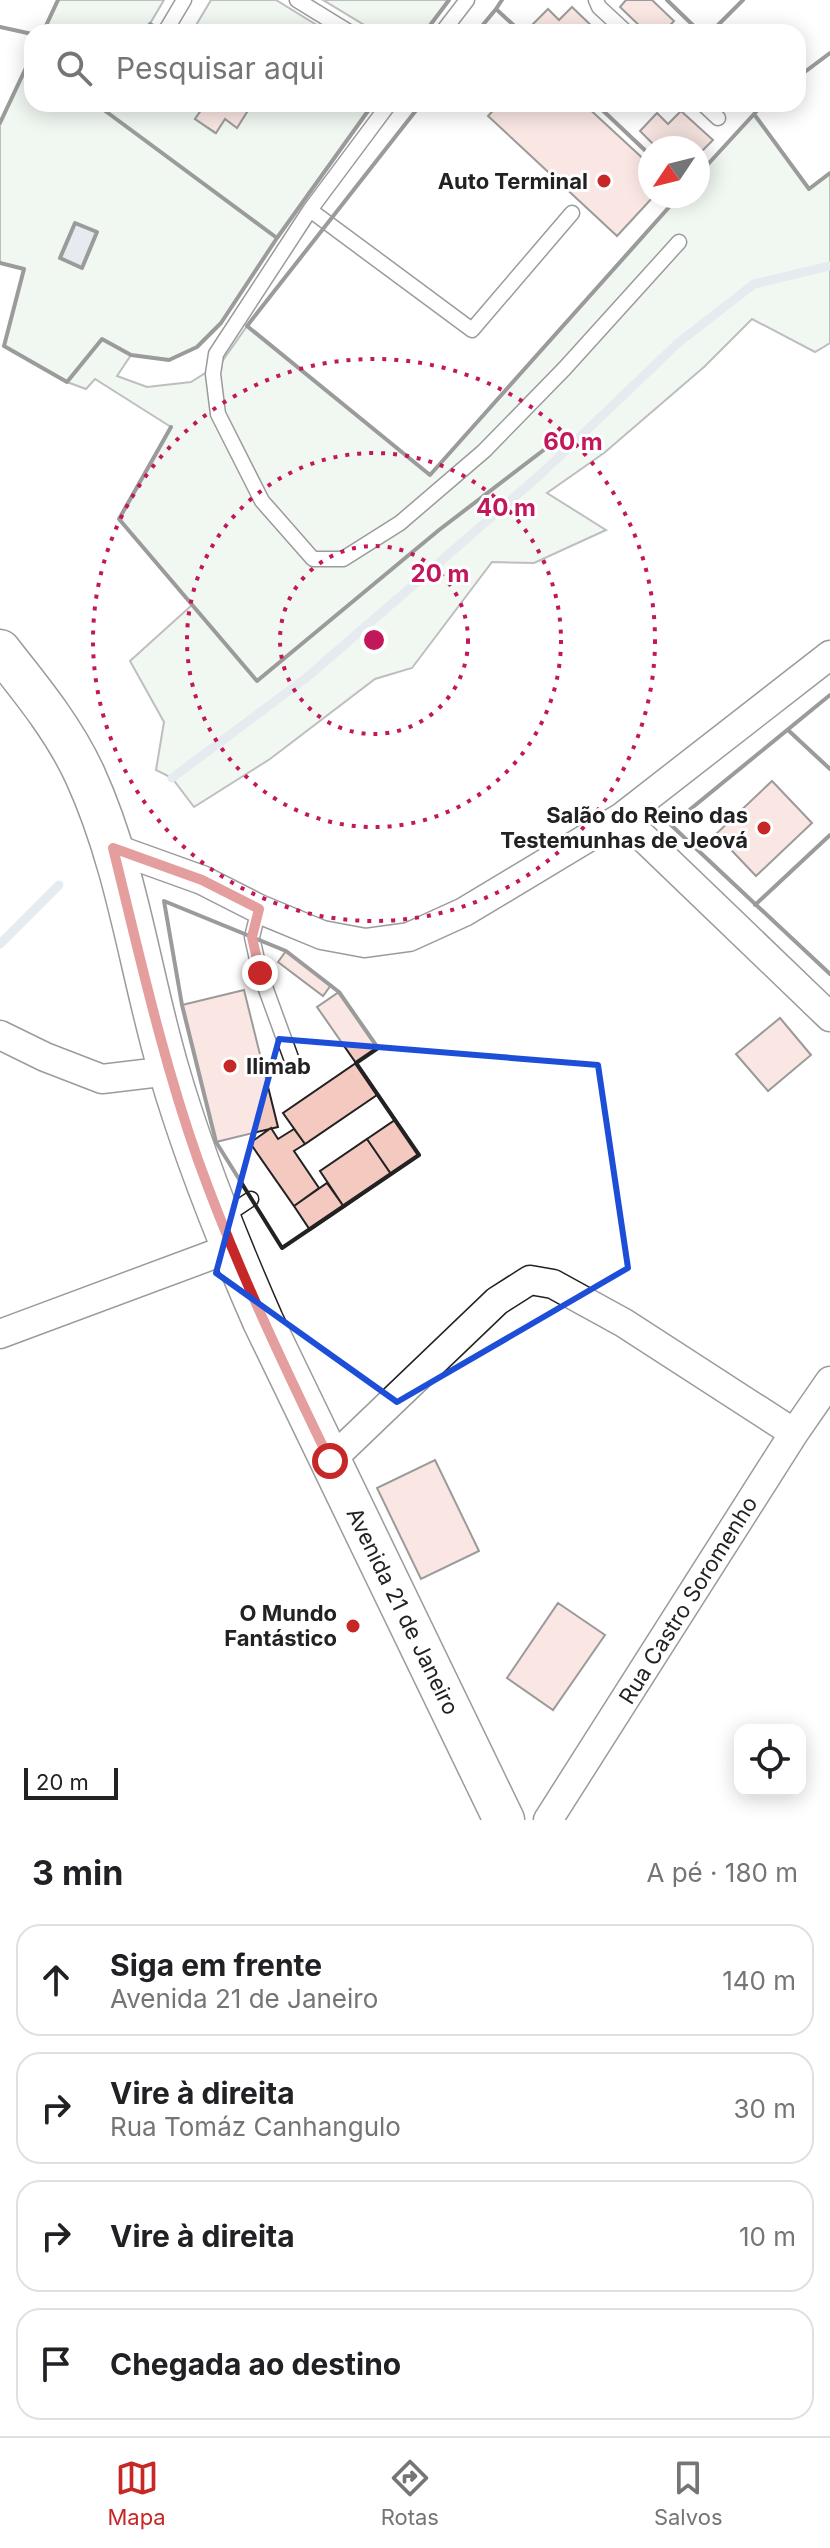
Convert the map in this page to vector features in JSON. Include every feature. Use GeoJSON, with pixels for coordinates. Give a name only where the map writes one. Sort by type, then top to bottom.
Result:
{"type":"FeatureCollection","features":[{"type":"Feature","properties":{"kind":"main road","name":"Avenida 21 de Janeiro"},"geometry":{"type":"LineString","coordinates":[[0,650],[48,711],[84,773],[113,848],[169,1071],[234,1222],[330,1461],[504,1820]]}},
{"type":"Feature","properties":{"kind":"street"},"geometry":{"type":"LineString","coordinates":[[113,848],[202,880],[259,909],[322,935],[365,943],[409,937],[464,912],[622,817],[830,655]]}},
{"type":"Feature","properties":{"kind":"street"},"geometry":{"type":"LineString","coordinates":[[622,817],[830,1017]]}},
{"type":"Feature","properties":{"kind":"street"},"geometry":{"type":"LineString","coordinates":[[0,1035],[102,1079],[169,1071]]}},
{"type":"Feature","properties":{"kind":"street"},"geometry":{"type":"LineString","coordinates":[[0,1334],[234,1222]]}},
{"type":"Feature","properties":{"kind":"street"},"geometry":{"type":"LineString","coordinates":[[330,1461],[497,1301],[530,1280],[553,1284],[624,1323],[794,1433]]}},
{"type":"Feature","properties":{"kind":"street","name":"Rua Castro Soromenho"},"geometry":{"type":"LineString","coordinates":[[548,1820],[830,1381]]}},
{"type":"Feature","properties":{"kind":"lane"},"geometry":{"type":"LineString","coordinates":[[170,24],[184,0]]}},
{"type":"Feature","properties":{"kind":"lane"},"geometry":{"type":"LineString","coordinates":[[297,0],[336,24]]}},
{"type":"Feature","properties":{"kind":"lane"},"geometry":{"type":"LineString","coordinates":[[449,24],[467,0]]}},
{"type":"Feature","properties":{"kind":"lane"},"geometry":{"type":"LineString","coordinates":[[596,0],[599,7],[617,24]]}},
{"type":"Feature","properties":{"kind":"lane"},"geometry":{"type":"LineString","coordinates":[[383,112],[310,210],[216,354],[213,374],[218,414],[262,501],[313,559],[343,559],[400,523],[472,461],[565,368],[679,242]]}},
{"type":"Feature","properties":{"kind":"lane"},"geometry":{"type":"LineString","coordinates":[[712,112],[718,118]]}},
{"type":"Feature","properties":{"kind":"lane"},"geometry":{"type":"LineString","coordinates":[[310,210],[472,330],[572,213]]}},
{"type":"Feature","properties":{"kind":"lane"},"geometry":{"type":"LineString","coordinates":[[259,909],[252,937],[294,1066]]}},
{"type":"Feature","properties":{"kind":"highlighted area"},"geometry":{"type":"Polygon","coordinates":[[[279,1039],[598,1065],[628,1268],[397,1402],[216,1273],[279,1039]]]}},
{"type":"Feature","properties":{"kind":"green space"},"geometry":{"type":"Polygon","coordinates":[[[58,0],[164,0],[150,24],[47,24],[58,0]]]}},
{"type":"Feature","properties":{"kind":"green space"},"geometry":{"type":"Polygon","coordinates":[[[211,0],[276,0],[315,24],[197,24],[211,0]]]}},
{"type":"Feature","properties":{"kind":"green space"},"geometry":{"type":"Polygon","coordinates":[[[323,0],[449,0],[431,24],[363,24],[323,0]]]}},
{"type":"Feature","properties":{"kind":"green space"},"geometry":{"type":"Polygon","coordinates":[[[24,72],[24,112],[200,112],[195,119],[215,133],[225,119],[237,127],[247,112],[367,112],[277,238],[221,323],[197,347],[169,360],[131,355],[117,376],[147,387],[191,382],[221,363],[247,326],[430,475],[668,208],[710,208],[710,162],[754,114],[809,188],[830,173],[830,343],[815,352],[752,319],[704,367],[604,453],[547,493],[606,530],[534,563],[492,562],[412,668],[375,679],[270,759],[194,807],[172,778],[156,770],[164,722],[130,661],[192,605],[119,519],[171,427],[95,379],[86,389],[67,382],[4,346],[24,269],[0,263],[0,123],[24,72]]]}},
{"type":"Feature","properties":{"kind":"shaded area"},"geometry":{"type":"Polygon","coordinates":[[[75,223],[97,232],[82,268],[60,258],[75,223]]]}},
{"type":"Feature","properties":{"kind":"building"},"geometry":{"type":"Polygon","coordinates":[[[626,0],[652,0],[674,21],[671,24],[638,24],[620,7],[626,0]]]}},
{"type":"Feature","properties":{"kind":"building"},"geometry":{"type":"Polygon","coordinates":[[[572,7],[590,24],[533,24],[548,9],[559,20],[572,7]]]}},
{"type":"Feature","properties":{"kind":"building"},"geometry":{"type":"Polygon","coordinates":[[[200,112],[247,112],[237,128],[225,119],[216,133],[195,119],[200,112]]]}},
{"type":"Feature","properties":{"kind":"building","name":"Auto Terminal"},"geometry":{"type":"Polygon","coordinates":[[[492,112],[593,112],[638,154],[638,208],[643,208],[617,236],[488,116],[492,112]]]}},
{"type":"Feature","properties":{"kind":"building"},"geometry":{"type":"Polygon","coordinates":[[[682,112],[709,136],[645,136],[640,131],[657,113],[668,124],[682,112]]]}},
{"type":"Feature","properties":{"kind":"building","name":"Salão do Reino das Testemunhas de Jeová"},"geometry":{"type":"Polygon","coordinates":[[[772,781],[812,823],[756,876],[716,834],[772,781]]]}},
{"type":"Feature","properties":{"kind":"building"},"geometry":{"type":"Polygon","coordinates":[[[286,951],[331,985],[323,996],[278,962],[286,951]]]}},
{"type":"Feature","properties":{"kind":"building","name":"Ilimab"},"geometry":{"type":"Polygon","coordinates":[[[244,990],[278,1127],[216,1142],[182,1005],[244,990]]]}},
{"type":"Feature","properties":{"kind":"building"},"geometry":{"type":"Polygon","coordinates":[[[339,992],[378,1048],[356,1063],[317,1007],[339,992]]]}},
{"type":"Feature","properties":{"kind":"building"},"geometry":{"type":"Polygon","coordinates":[[[780,1018],[811,1055],[768,1091],[736,1054],[780,1018]]]}},
{"type":"Feature","properties":{"kind":"building"},"geometry":{"type":"Polygon","coordinates":[[[356,1063],[377,1095],[305,1144],[283,1113],[356,1063]]]}},
{"type":"Feature","properties":{"kind":"building"},"geometry":{"type":"Polygon","coordinates":[[[395,1120],[419,1155],[391,1174],[367,1139],[395,1120]]]}},
{"type":"Feature","properties":{"kind":"building"},"geometry":{"type":"Polygon","coordinates":[[[271,1128],[278,1139],[294,1129],[305,1144],[294,1151],[319,1188],[294,1206],[250,1143],[271,1128]]]}},
{"type":"Feature","properties":{"kind":"building"},"geometry":{"type":"Polygon","coordinates":[[[367,1139],[391,1174],[344,1207],[320,1171],[367,1139]]]}},
{"type":"Feature","properties":{"kind":"building"},"geometry":{"type":"Polygon","coordinates":[[[327,1183],[344,1207],[310,1230],[294,1206],[327,1183]]]}},
{"type":"Feature","properties":{"kind":"building"},"geometry":{"type":"Polygon","coordinates":[[[435,1460],[479,1551],[421,1579],[377,1488],[435,1460]]]}},
{"type":"Feature","properties":{"kind":"building"},"geometry":{"type":"Polygon","coordinates":[[[558,1603],[605,1635],[553,1710],[507,1678],[558,1603]]]}},
{"type":"Feature","properties":{"kind":"waterway"},"geometry":{"type":"LineString","coordinates":[[172,778],[306,678],[542,473],[678,343],[754,284],[830,266]]}},
{"type":"Feature","properties":{"kind":"waterway"},"geometry":{"type":"LineString","coordinates":[[0,944],[59,885]]}},
{"type":"Feature","properties":{"kind":"wall"},"geometry":{"type":"LineString","coordinates":[[47,24],[58,0]]}},
{"type":"Feature","properties":{"kind":"wall"},"geometry":{"type":"LineString","coordinates":[[431,24],[449,0]]}},
{"type":"Feature","properties":{"kind":"wall"},"geometry":{"type":"LineString","coordinates":[[497,10],[502,0]]}},
{"type":"Feature","properties":{"kind":"wall"},"geometry":{"type":"LineString","coordinates":[[667,0],[692,24]]}},
{"type":"Feature","properties":{"kind":"wall"},"geometry":{"type":"LineString","coordinates":[[719,24],[743,0]]}},
{"type":"Feature","properties":{"kind":"wall"},"geometry":{"type":"LineString","coordinates":[[484,24],[496,9],[512,24]]}},
{"type":"Feature","properties":{"kind":"wall"},"geometry":{"type":"LineString","coordinates":[[0,27],[24,32]]}},
{"type":"Feature","properties":{"kind":"wall"},"geometry":{"type":"LineString","coordinates":[[806,71],[830,53]]}},
{"type":"Feature","properties":{"kind":"wall"},"geometry":{"type":"LineString","coordinates":[[0,123],[24,72]]}},
{"type":"Feature","properties":{"kind":"wall"},"geometry":{"type":"LineString","coordinates":[[107,112],[277,238]]}},
{"type":"Feature","properties":{"kind":"wall"},"geometry":{"type":"LineString","coordinates":[[0,263],[24,269],[4,346],[67,382],[102,339],[131,355],[169,360],[197,347],[221,323],[277,238],[367,112]]}},
{"type":"Feature","properties":{"kind":"wall"},"geometry":{"type":"LineString","coordinates":[[415,112],[247,326],[430,475],[668,208]]}},
{"type":"Feature","properties":{"kind":"wall"},"geometry":{"type":"LineString","coordinates":[[604,112],[638,144]]}},
{"type":"Feature","properties":{"kind":"wall"},"geometry":{"type":"LineString","coordinates":[[756,112],[754,114],[809,189],[830,173]]}},
{"type":"Feature","properties":{"kind":"wall"},"geometry":{"type":"LineString","coordinates":[[710,162],[755,113]]}},
{"type":"Feature","properties":{"kind":"wall"},"geometry":{"type":"LineString","coordinates":[[75,223],[97,232],[82,268],[60,258],[75,223]]}},
{"type":"Feature","properties":{"kind":"wall"},"geometry":{"type":"LineString","coordinates":[[171,427],[119,519],[257,681],[439,530],[545,449],[550,432]]}},
{"type":"Feature","properties":{"kind":"wall"},"geometry":{"type":"LineString","coordinates":[[830,695],[671,825],[830,974]]}},
{"type":"Feature","properties":{"kind":"wall"},"geometry":{"type":"LineString","coordinates":[[788,730],[830,769]]}},
{"type":"Feature","properties":{"kind":"wall"},"geometry":{"type":"LineString","coordinates":[[755,905],[830,835]]}},
{"type":"Feature","properties":{"kind":"wall"},"geometry":{"type":"LineString","coordinates":[[164,901],[286,951],[339,992],[378,1048],[356,1063],[419,1155],[282,1248],[216,1142],[182,1005],[164,901]]}},
{"type":"Feature","properties":{"kind":"place","name":"Auto Terminal"},"geometry":{"type":"Point","coordinates":[604,181]}},
{"type":"Feature","properties":{"kind":"place","name":"Salão do Reino das Testemunhas de Jeová"},"geometry":{"type":"Point","coordinates":[764,828]}},
{"type":"Feature","properties":{"kind":"place","name":"Ilimab"},"geometry":{"type":"Point","coordinates":[230,1066]}},
{"type":"Feature","properties":{"kind":"place","name":"O Mundo Fantástico"},"geometry":{"type":"Point","coordinates":[353,1626]}},
{"type":"Feature","properties":{"kind":"route"},"geometry":{"type":"LineString","coordinates":[[260,973],[252,937],[259,909],[202,880],[113,848],[169,1071],[198,1159],[231,1248],[330,1461]]}}]}
